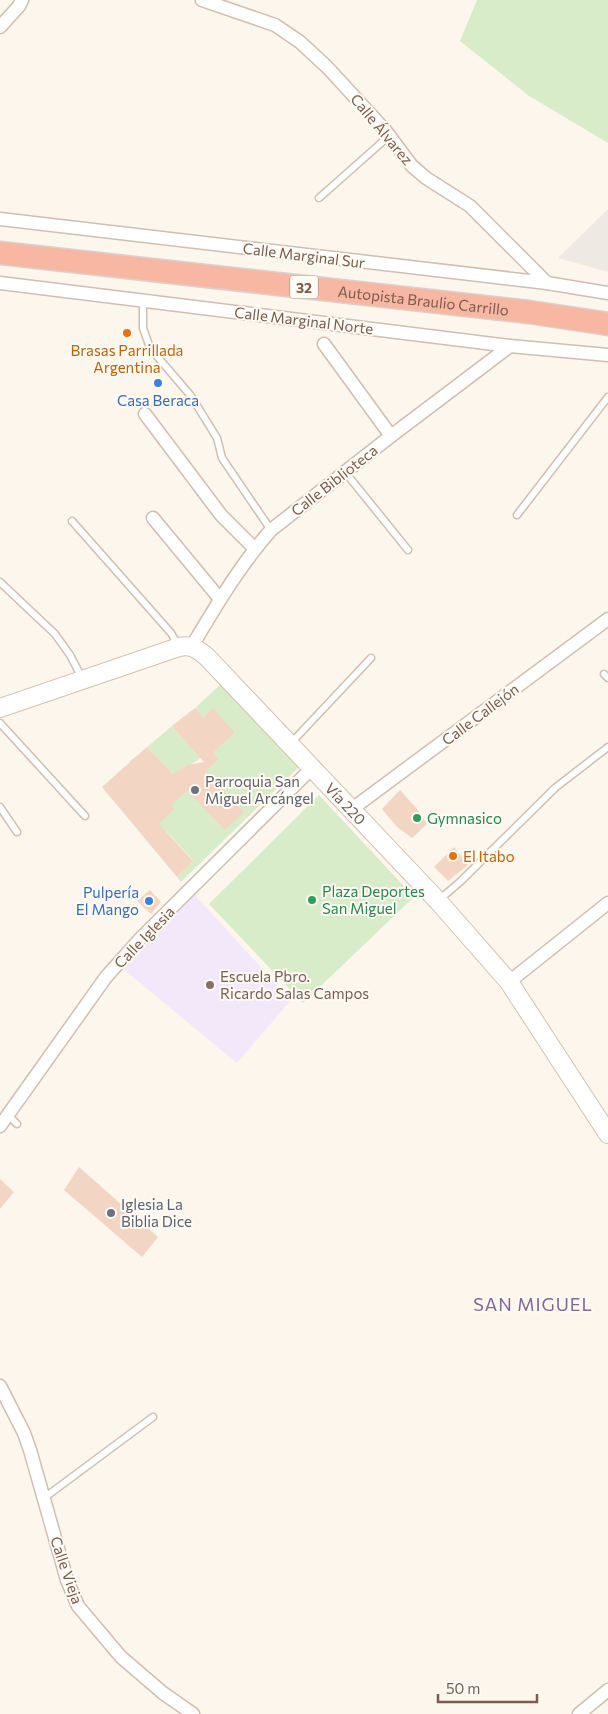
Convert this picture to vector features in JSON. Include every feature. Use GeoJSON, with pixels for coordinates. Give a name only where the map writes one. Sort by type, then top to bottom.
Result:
{"type":"FeatureCollection","features":[{"type":"Feature","properties":{"kind":"highway","name":"Autopista Braulio Carrillo"},"geometry":{"type":"LineString","coordinates":[[0,253],[529,312],[608,324]]}},
{"type":"Feature","properties":{"kind":"main road"},"geometry":{"type":"LineString","coordinates":[[0,708],[185,646]]}},
{"type":"Feature","properties":{"kind":"main road","name":"Vía 220"},"geometry":{"type":"LineString","coordinates":[[185,646],[207,657],[438,900],[509,982],[603,1115],[608,1134]]}},
{"type":"Feature","properties":{"kind":"street"},"geometry":{"type":"LineString","coordinates":[[0,27],[22,0]]}},
{"type":"Feature","properties":{"kind":"street","name":"Calle Álvarez"},"geometry":{"type":"LineString","coordinates":[[202,0],[275,25],[286,31],[323,63],[419,172],[470,206],[547,283]]}},
{"type":"Feature","properties":{"kind":"street","name":"Calle Marginal Sur"},"geometry":{"type":"LineString","coordinates":[[0,220],[547,283],[608,293]]}},
{"type":"Feature","properties":{"kind":"street","name":"Calle Marginal Norte"},"geometry":{"type":"LineString","coordinates":[[0,283],[510,346],[608,355]]}},
{"type":"Feature","properties":{"kind":"street"},"geometry":{"type":"LineString","coordinates":[[324,344],[391,436]]}},
{"type":"Feature","properties":{"kind":"street","name":"Calle Biblioteca"},"geometry":{"type":"LineString","coordinates":[[185,646],[255,549],[271,530],[510,346]]}},
{"type":"Feature","properties":{"kind":"street"},"geometry":{"type":"LineString","coordinates":[[145,414],[221,515],[255,549]]}},
{"type":"Feature","properties":{"kind":"street"},"geometry":{"type":"LineString","coordinates":[[153,518],[220,599]]}},
{"type":"Feature","properties":{"kind":"street","name":"Calle Callejón"},"geometry":{"type":"LineString","coordinates":[[352,809],[608,619]]}},
{"type":"Feature","properties":{"kind":"street","name":"Calle Iglesia"},"geometry":{"type":"LineString","coordinates":[[8,1121],[106,978],[140,939],[312,768]]}},
{"type":"Feature","properties":{"kind":"street"},"geometry":{"type":"LineString","coordinates":[[509,982],[608,903]]}},
{"type":"Feature","properties":{"kind":"street","name":"Calle Vieja"},"geometry":{"type":"LineString","coordinates":[[0,1386],[24,1433],[74,1599],[83,1614],[128,1663],[163,1694],[193,1714]]}},
{"type":"Feature","properties":{"kind":"street"},"geometry":{"type":"LineString","coordinates":[[579,1714],[608,1690]]}},
{"type":"Feature","properties":{"kind":"lane"},"geometry":{"type":"LineString","coordinates":[[319,198],[389,136]]}},
{"type":"Feature","properties":{"kind":"lane"},"geometry":{"type":"LineString","coordinates":[[143,300],[143,328],[150,348],[191,396],[216,438],[222,458],[271,530]]}},
{"type":"Feature","properties":{"kind":"lane"},"geometry":{"type":"LineString","coordinates":[[517,515],[608,398]]}},
{"type":"Feature","properties":{"kind":"lane"},"geometry":{"type":"LineString","coordinates":[[345,472],[408,550]]}},
{"type":"Feature","properties":{"kind":"lane"},"geometry":{"type":"LineString","coordinates":[[72,521],[171,633],[185,646]]}},
{"type":"Feature","properties":{"kind":"lane"},"geometry":{"type":"LineString","coordinates":[[0,582],[55,634],[70,655],[82,679]]}},
{"type":"Feature","properties":{"kind":"lane"},"geometry":{"type":"LineString","coordinates":[[290,744],[371,658]]}},
{"type":"Feature","properties":{"kind":"lane"},"geometry":{"type":"LineString","coordinates":[[0,723],[85,816]]}},
{"type":"Feature","properties":{"kind":"lane"},"geometry":{"type":"LineString","coordinates":[[438,900],[461,881],[555,788],[608,747]]}},
{"type":"Feature","properties":{"kind":"lane"},"geometry":{"type":"LineString","coordinates":[[0,807],[17,832]]}},
{"type":"Feature","properties":{"kind":"lane"},"geometry":{"type":"LineString","coordinates":[[44,1498],[153,1417]]}},
{"type":"Feature","properties":{"kind":"shaded area"},"geometry":{"type":"Polygon","coordinates":[[[608,209],[608,272],[558,258],[608,209]]]}},
{"type":"Feature","properties":{"kind":"shaded area","name":"Escuela Pbro. Ricardo Salas Campos"},"geometry":{"type":"Polygon","coordinates":[[[193,893],[291,1000],[237,1063],[123,969],[193,893]]]}},
{"type":"Feature","properties":{"kind":"green space"},"geometry":{"type":"Polygon","coordinates":[[[477,0],[608,0],[608,143],[529,96],[460,41],[477,0]]]}},
{"type":"Feature","properties":{"kind":"green space"},"geometry":{"type":"Polygon","coordinates":[[[223,682],[300,766],[181,882],[177,877],[193,860],[166,831],[150,844],[145,838],[173,809],[130,761],[137,756],[168,789],[174,803],[187,791],[226,829],[243,812],[205,772],[219,759],[213,753],[235,733],[212,709],[203,717],[195,708],[223,682]]]}},
{"type":"Feature","properties":{"kind":"green space"},"geometry":{"type":"Polygon","coordinates":[[[172,726],[193,749],[205,753],[192,764],[182,768],[178,779],[147,747],[172,726]]]}},
{"type":"Feature","properties":{"kind":"green space","name":"Plaza Deportes San Miguel"},"geometry":{"type":"Polygon","coordinates":[[[319,795],[414,897],[303,1003],[209,904],[319,795]]]}},
{"type":"Feature","properties":{"kind":"building"},"geometry":{"type":"Polygon","coordinates":[[[195,708],[203,717],[213,708],[235,733],[213,753],[219,759],[205,772],[244,812],[225,830],[187,791],[171,806],[174,809],[159,824],[193,861],[177,877],[102,787],[147,747],[173,774],[187,765],[204,762],[172,726],[195,708]]]}},
{"type":"Feature","properties":{"kind":"building"},"geometry":{"type":"Polygon","coordinates":[[[400,790],[427,824],[412,838],[397,827],[382,809],[400,790]]]}},
{"type":"Feature","properties":{"kind":"building","name":"El Itabo"},"geometry":{"type":"Polygon","coordinates":[[[454,847],[468,865],[448,881],[434,867],[454,847]]]}},
{"type":"Feature","properties":{"kind":"building","name":"Pulpería El Mango"},"geometry":{"type":"Polygon","coordinates":[[[150,890],[161,902],[151,914],[137,901],[150,890]]]}},
{"type":"Feature","properties":{"kind":"building","name":"Iglesia La Biblia Dice"},"geometry":{"type":"Polygon","coordinates":[[[79,1167],[158,1237],[142,1257],[64,1190],[79,1167]]]}},
{"type":"Feature","properties":{"kind":"building"},"geometry":{"type":"Polygon","coordinates":[[[0,1179],[14,1192],[0,1209],[0,1179]]]}},
{"type":"Feature","properties":{"kind":"place","name":"Brasas Parrillada Argentina"},"geometry":{"type":"Point","coordinates":[127,333]}},
{"type":"Feature","properties":{"kind":"place","name":"Casa Beraca"},"geometry":{"type":"Point","coordinates":[158,383]}},
{"type":"Feature","properties":{"kind":"place","name":"Parroquia San Miguel Arcángel"},"geometry":{"type":"Point","coordinates":[195,790]}},
{"type":"Feature","properties":{"kind":"place","name":"Gymnasico"},"geometry":{"type":"Point","coordinates":[417,818]}},
{"type":"Feature","properties":{"kind":"place","name":"El Itabo"},"geometry":{"type":"Point","coordinates":[453,856]}},
{"type":"Feature","properties":{"kind":"place","name":"Plaza Deportes San Miguel"},"geometry":{"type":"Point","coordinates":[312,900]}},
{"type":"Feature","properties":{"kind":"place","name":"Pulpería El Mango"},"geometry":{"type":"Point","coordinates":[149,901]}},
{"type":"Feature","properties":{"kind":"place","name":"Escuela Pbro. Ricardo Salas Campos"},"geometry":{"type":"Point","coordinates":[210,985]}},
{"type":"Feature","properties":{"kind":"place","name":"Iglesia La Biblia Dice"},"geometry":{"type":"Point","coordinates":[111,1213]}},
{"type":"Feature","properties":{"kind":"district","name":"SAN MIGUEL"},"geometry":{"type":"Point","coordinates":[533,1304]}}]}
